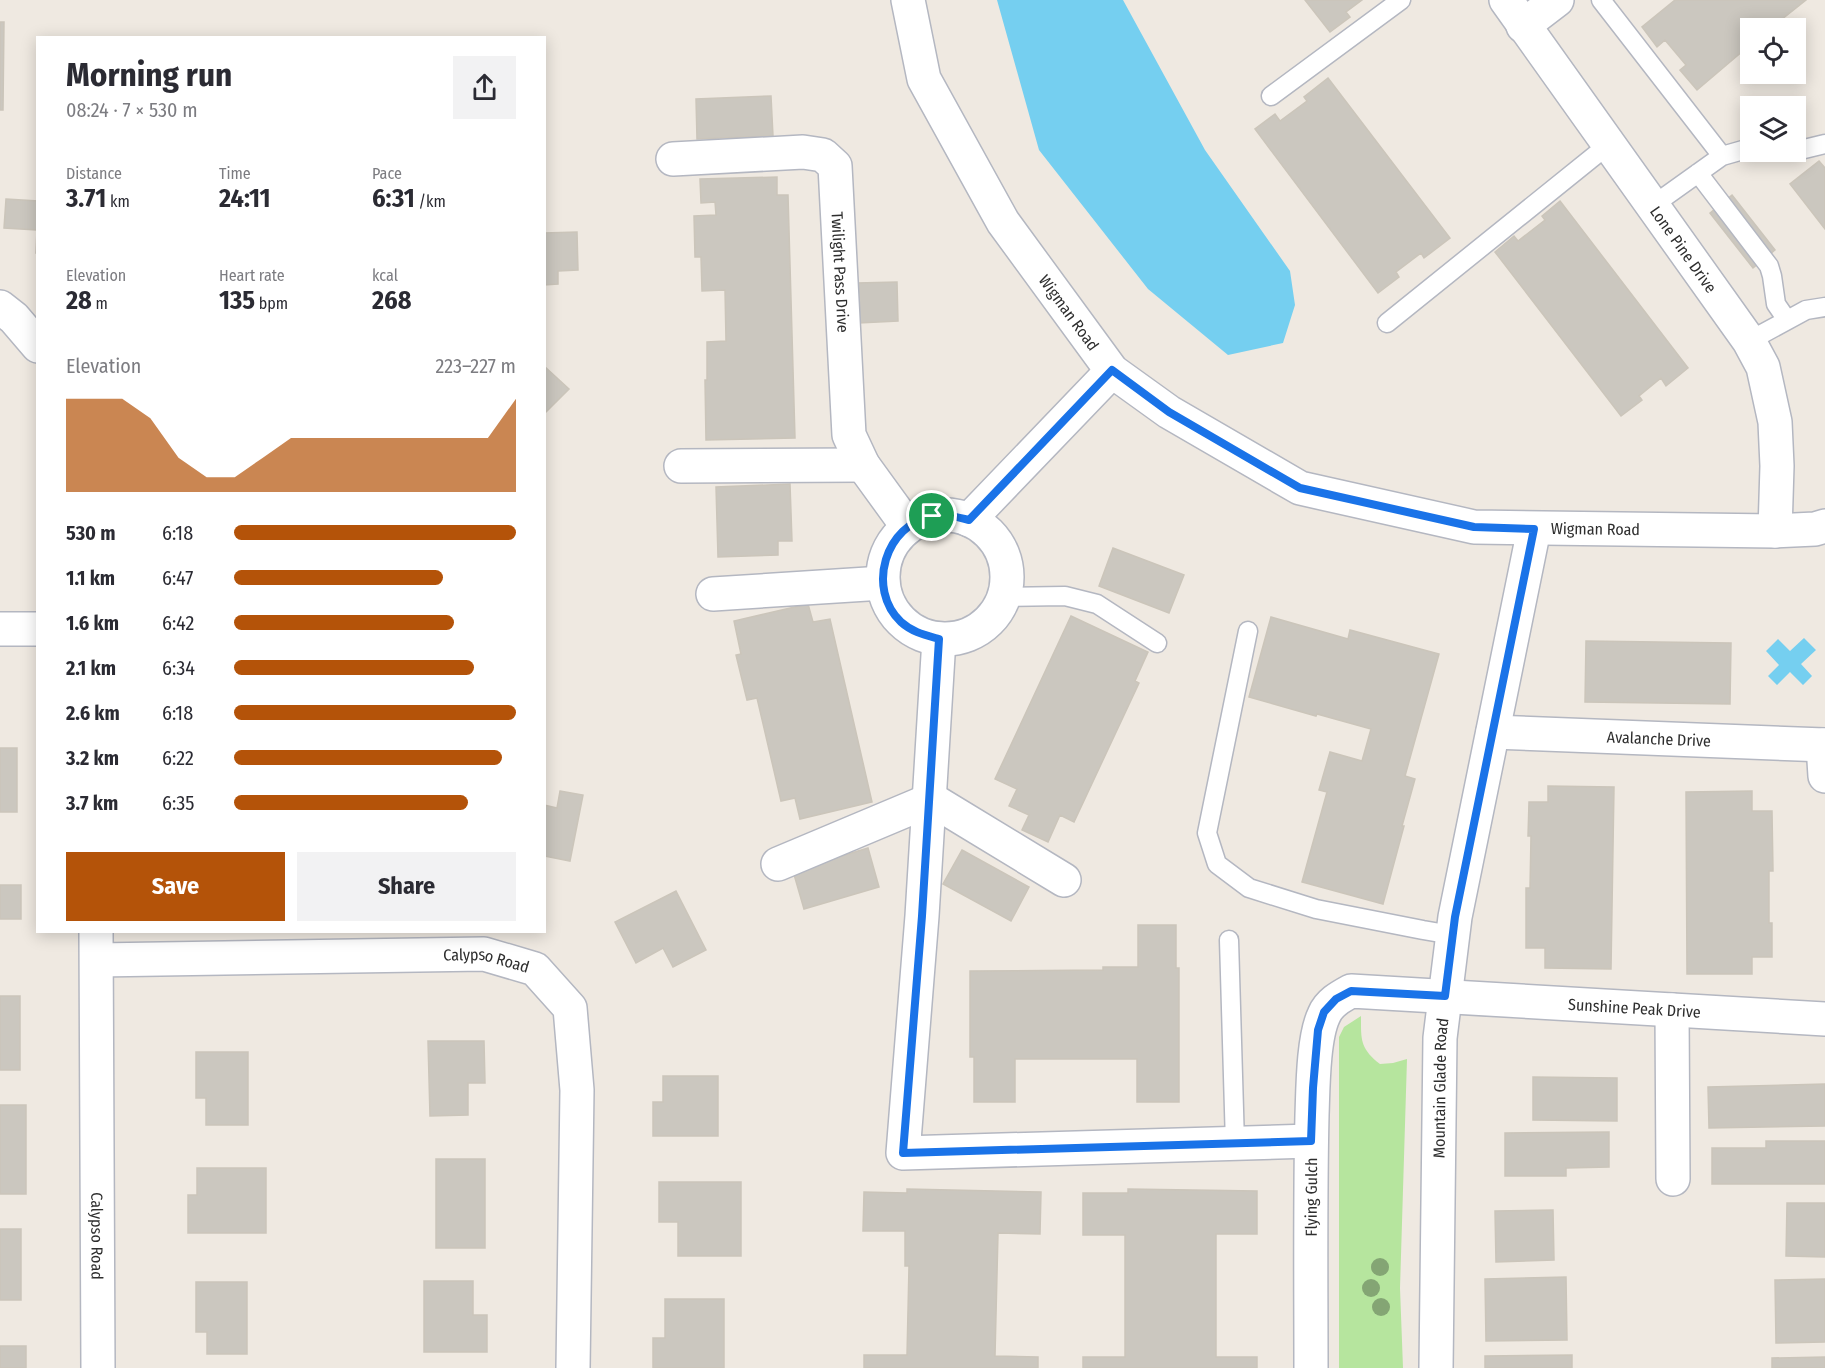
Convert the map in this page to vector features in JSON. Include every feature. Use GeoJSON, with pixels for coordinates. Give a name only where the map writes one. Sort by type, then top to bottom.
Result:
{"type":"FeatureCollection","features":[{"type":"Feature","properties":{"kind":"street","name":"Wigman Road"},"geometry":{"type":"LineString","coordinates":[[908,0],[924,79],[1003,222],[1112,370],[1169,412],[1300,488],[1474,527],[1775,531],[1815,529],[1825,526]]}},
{"type":"Feature","properties":{"kind":"street"},"geometry":{"type":"LineString","coordinates":[[1514,13],[1557,0]]}},
{"type":"Feature","properties":{"kind":"street","name":"Lone Pine Drive"},"geometry":{"type":"LineString","coordinates":[[1514,13],[1749,341],[1762,367],[1775,422],[1777,466],[1775,531]]}},
{"type":"Feature","properties":{"kind":"street","name":"Twilight Pass Drive"},"geometry":{"type":"LineString","coordinates":[[673,159],[803,152],[823,155],[835,166],[849,435],[863,465],[908,526]]}},
{"type":"Feature","properties":{"kind":"street"},"geometry":{"type":"LineString","coordinates":[[0,307],[14,318],[36,344]]}},
{"type":"Feature","properties":{"kind":"street"},"geometry":{"type":"LineString","coordinates":[[969,520],[1112,370]]}},
{"type":"Feature","properties":{"kind":"street"},"geometry":{"type":"LineString","coordinates":[[681,466],[863,465]]}},
{"type":"Feature","properties":{"kind":"street"},"geometry":{"type":"LineString","coordinates":[[951,515],[969,520],[985,530],[997,544],[1005,561],[1007,579],[1004,597],[996,613],[984,626],[954,639],[939,639],[918,633],[901,621],[888,604],[883,583],[883,567],[896,538],[908,526],[932,516],[951,515]]}},
{"type":"Feature","properties":{"kind":"street","name":"Mountain Glade Road"},"geometry":{"type":"LineString","coordinates":[[1436,1368],[1440,1038],[1452,935],[1534,529]]}},
{"type":"Feature","properties":{"kind":"street"},"geometry":{"type":"LineString","coordinates":[[713,594],[883,583]]}},
{"type":"Feature","properties":{"kind":"street"},"geometry":{"type":"LineString","coordinates":[[0,628],[36,629]]}},
{"type":"Feature","properties":{"kind":"street"},"geometry":{"type":"LineString","coordinates":[[939,639],[922,916],[903,1153],[1311,1141]]}},
{"type":"Feature","properties":{"kind":"street","name":"Avalanche Drive"},"geometry":{"type":"LineString","coordinates":[[1493,732],[1824,755]]}},
{"type":"Feature","properties":{"kind":"street"},"geometry":{"type":"LineString","coordinates":[[778,864],[928,801],[934,801],[1064,880]]}},
{"type":"Feature","properties":{"kind":"street","name":"Calypso Road"},"geometry":{"type":"LineString","coordinates":[[98,1368],[97,946],[484,954],[535,969],[570,1008],[577,1090],[573,1368]]}},
{"type":"Feature","properties":{"kind":"street","name":"Flying Gulch"},"geometry":{"type":"LineString","coordinates":[[1311,1368],[1311,1141],[1318,1030],[1324,1012],[1336,999],[1351,991],[1445,996]]}},
{"type":"Feature","properties":{"kind":"street","name":"Sunshine Peak Drive"},"geometry":{"type":"LineString","coordinates":[[1445,996],[1672,1010],[1825,1015]]}},
{"type":"Feature","properties":{"kind":"street"},"geometry":{"type":"LineString","coordinates":[[1672,1010],[1673,1179]]}},
{"type":"Feature","properties":{"kind":"lane"},"geometry":{"type":"LineString","coordinates":[[1271,96],[1401,0]]}},
{"type":"Feature","properties":{"kind":"lane"},"geometry":{"type":"LineString","coordinates":[[1601,0],[1722,156]]}},
{"type":"Feature","properties":{"kind":"lane"},"geometry":{"type":"LineString","coordinates":[[1806,149],[1825,144]]}},
{"type":"Feature","properties":{"kind":"lane"},"geometry":{"type":"LineString","coordinates":[[1387,323],[1608,145]]}},
{"type":"Feature","properties":{"kind":"lane"},"geometry":{"type":"LineString","coordinates":[[1652,206],[1722,156],[1740,151]]}},
{"type":"Feature","properties":{"kind":"lane"},"geometry":{"type":"LineString","coordinates":[[1698,173],[1769,266],[1776,304],[1787,320]]}},
{"type":"Feature","properties":{"kind":"lane"},"geometry":{"type":"LineString","coordinates":[[1749,341],[1806,310],[1825,307]]}},
{"type":"Feature","properties":{"kind":"lane"},"geometry":{"type":"LineString","coordinates":[[1004,597],[1065,596],[1097,604],[1158,643]]}},
{"type":"Feature","properties":{"kind":"lane"},"geometry":{"type":"LineString","coordinates":[[1248,631],[1207,833],[1217,864],[1249,888],[1316,909],[1452,935]]}},
{"type":"Feature","properties":{"kind":"lane"},"geometry":{"type":"LineString","coordinates":[[1229,940],[1235,1144]]}},
{"type":"Feature","properties":{"kind":"green space"},"geometry":{"type":"Polygon","coordinates":[[[1361,1016],[1363,1043],[1373,1058],[1380,1064],[1407,1059],[1400,1288],[1403,1368],[1339,1368],[1339,1037],[1344,1027],[1361,1016]]]}},
{"type":"Feature","properties":{"kind":"water"},"geometry":{"type":"Polygon","coordinates":[[[997,0],[1123,0],[1205,150],[1290,271],[1295,305],[1283,343],[1228,355],[1148,289],[1039,150],[997,0]]]}},
{"type":"Feature","properties":{"kind":"water"},"geometry":{"type":"Polygon","coordinates":[[[1804,638],[1816,650],[1801,664],[1812,676],[1803,685],[1790,672],[1777,685],[1768,676],[1779,665],[1766,651],[1778,639],[1790,651],[1804,638]]]}},
{"type":"Feature","properties":{"kind":"building"},"geometry":{"type":"Polygon","coordinates":[[[1305,0],[1362,0],[1346,12],[1350,17],[1330,32],[1305,0]]]}},
{"type":"Feature","properties":{"kind":"building"},"geometry":{"type":"Polygon","coordinates":[[[1675,0],[1806,0],[1784,18],[1740,18],[1740,53],[1697,90],[1680,70],[1686,65],[1665,40],[1657,47],[1642,27],[1675,0]]]}},
{"type":"Feature","properties":{"kind":"building"},"geometry":{"type":"Polygon","coordinates":[[[0,22],[4,22],[3,110],[0,110],[0,22]]]}},
{"type":"Feature","properties":{"kind":"building"},"geometry":{"type":"Polygon","coordinates":[[[1328,78],[1450,238],[1424,258],[1421,253],[1396,272],[1399,277],[1378,293],[1255,129],[1275,114],[1280,121],[1307,101],[1304,97],[1328,78]]]}},
{"type":"Feature","properties":{"kind":"building"},"geometry":{"type":"Polygon","coordinates":[[[771,96],[773,136],[697,139],[696,99],[771,96]]]}},
{"type":"Feature","properties":{"kind":"building"},"geometry":{"type":"Polygon","coordinates":[[[1819,161],[1825,168],[1825,229],[1790,184],[1819,161]]]}},
{"type":"Feature","properties":{"kind":"building"},"geometry":{"type":"Polygon","coordinates":[[[777,177],[777,195],[788,195],[795,438],[706,440],[707,342],[726,341],[725,290],[702,291],[701,257],[695,257],[694,216],[716,215],[715,202],[701,203],[700,179],[777,177]]]}},
{"type":"Feature","properties":{"kind":"building"},"geometry":{"type":"Polygon","coordinates":[[[1732,195],[1775,250],[1753,268],[1710,213],[1732,195]]]}},
{"type":"Feature","properties":{"kind":"building"},"geometry":{"type":"Polygon","coordinates":[[[6,199],[36,201],[36,230],[4,228],[6,199]]]}},
{"type":"Feature","properties":{"kind":"building"},"geometry":{"type":"Polygon","coordinates":[[[1560,201],[1688,368],[1666,386],[1661,378],[1639,396],[1642,400],[1621,416],[1495,252],[1514,236],[1518,241],[1545,220],[1542,216],[1560,201]]]}},
{"type":"Feature","properties":{"kind":"building"},"geometry":{"type":"Polygon","coordinates":[[[577,232],[578,270],[558,271],[558,284],[546,285],[546,233],[577,232]]]}},
{"type":"Feature","properties":{"kind":"building"},"geometry":{"type":"Polygon","coordinates":[[[897,282],[898,321],[859,323],[857,283],[897,282]]]}},
{"type":"Feature","properties":{"kind":"building"},"geometry":{"type":"Polygon","coordinates":[[[546,368],[569,389],[546,412],[546,368]]]}},
{"type":"Feature","properties":{"kind":"building"},"geometry":{"type":"Polygon","coordinates":[[[790,484],[792,541],[778,541],[778,555],[718,557],[716,487],[790,484]]]}},
{"type":"Feature","properties":{"kind":"building"},"geometry":{"type":"Polygon","coordinates":[[[1113,548],[1184,575],[1169,613],[1099,586],[1113,548]]]}},
{"type":"Feature","properties":{"kind":"building"},"geometry":{"type":"Polygon","coordinates":[[[808,604],[813,622],[830,619],[872,802],[800,819],[795,798],[781,801],[757,698],[747,700],[736,655],[741,654],[734,621],[808,604]]]}},
{"type":"Feature","properties":{"kind":"building"},"geometry":{"type":"Polygon","coordinates":[[[1071,616],[1148,652],[1135,681],[1139,683],[1074,822],[1060,815],[1048,842],[1022,830],[1029,815],[1009,806],[1017,789],[995,779],[1071,616]]]}},
{"type":"Feature","properties":{"kind":"building"},"geometry":{"type":"Polygon","coordinates":[[[1271,617],[1348,639],[1350,630],[1439,654],[1405,776],[1415,779],[1383,904],[1302,882],[1327,792],[1319,790],[1330,752],[1362,761],[1371,729],[1249,697],[1271,617]]]}},
{"type":"Feature","properties":{"kind":"building"},"geometry":{"type":"Polygon","coordinates":[[[1586,641],[1731,643],[1730,704],[1585,702],[1586,641]]]}},
{"type":"Feature","properties":{"kind":"building"},"geometry":{"type":"Polygon","coordinates":[[[0,748],[17,748],[17,812],[0,812],[0,748]]]}},
{"type":"Feature","properties":{"kind":"building"},"geometry":{"type":"Polygon","coordinates":[[[1548,786],[1614,787],[1611,969],[1545,968],[1545,948],[1526,948],[1526,888],[1530,888],[1529,802],[1548,802],[1548,786]]]}},
{"type":"Feature","properties":{"kind":"building"},"geometry":{"type":"Polygon","coordinates":[[[560,791],[583,795],[570,861],[546,856],[546,805],[557,808],[560,791]]]}},
{"type":"Feature","properties":{"kind":"building"},"geometry":{"type":"Polygon","coordinates":[[[1752,791],[1752,811],[1772,811],[1773,871],[1769,871],[1769,923],[1772,923],[1772,957],[1752,957],[1752,974],[1687,974],[1686,792],[1752,791]]]}},
{"type":"Feature","properties":{"kind":"building"},"geometry":{"type":"Polygon","coordinates":[[[868,848],[879,887],[804,909],[793,871],[868,848]]]}},
{"type":"Feature","properties":{"kind":"building"},"geometry":{"type":"Polygon","coordinates":[[[962,850],[1029,887],[1011,921],[943,884],[962,850]]]}},
{"type":"Feature","properties":{"kind":"building"},"geometry":{"type":"Polygon","coordinates":[[[0,885],[21,885],[21,919],[0,919],[0,885]]]}},
{"type":"Feature","properties":{"kind":"building"},"geometry":{"type":"Polygon","coordinates":[[[676,891],[706,950],[673,967],[663,948],[636,963],[615,922],[676,891]]]}},
{"type":"Feature","properties":{"kind":"building"},"geometry":{"type":"Polygon","coordinates":[[[1138,925],[1176,925],[1176,968],[1179,968],[1179,1102],[1137,1102],[1137,1059],[1015,1059],[1015,1102],[974,1102],[974,1057],[970,1057],[970,971],[1103,970],[1103,967],[1138,967],[1138,925]]]}},
{"type":"Feature","properties":{"kind":"building"},"geometry":{"type":"Polygon","coordinates":[[[0,996],[20,996],[20,1070],[0,1070],[0,996]]]}},
{"type":"Feature","properties":{"kind":"building"},"geometry":{"type":"Polygon","coordinates":[[[428,1041],[484,1041],[485,1083],[468,1083],[468,1115],[430,1116],[428,1041]]]}},
{"type":"Feature","properties":{"kind":"building"},"geometry":{"type":"Polygon","coordinates":[[[196,1052],[248,1052],[248,1125],[206,1125],[206,1098],[196,1098],[196,1052]]]}},
{"type":"Feature","properties":{"kind":"building"},"geometry":{"type":"Polygon","coordinates":[[[663,1076],[718,1076],[718,1136],[653,1136],[653,1102],[663,1102],[663,1076]]]}},
{"type":"Feature","properties":{"kind":"building"},"geometry":{"type":"Polygon","coordinates":[[[1533,1077],[1617,1078],[1617,1121],[1533,1120],[1533,1077]]]}},
{"type":"Feature","properties":{"kind":"building"},"geometry":{"type":"Polygon","coordinates":[[[1825,1084],[1825,1126],[1709,1128],[1708,1087],[1825,1084]]]}},
{"type":"Feature","properties":{"kind":"building"},"geometry":{"type":"Polygon","coordinates":[[[0,1105],[26,1105],[26,1194],[0,1194],[0,1105]]]}},
{"type":"Feature","properties":{"kind":"building"},"geometry":{"type":"Polygon","coordinates":[[[1609,1132],[1609,1167],[1566,1168],[1566,1176],[1505,1176],[1505,1133],[1609,1132]]]}},
{"type":"Feature","properties":{"kind":"building"},"geometry":{"type":"Polygon","coordinates":[[[1766,1141],[1825,1141],[1825,1184],[1712,1184],[1712,1148],[1766,1148],[1766,1141]]]}},
{"type":"Feature","properties":{"kind":"building"},"geometry":{"type":"Polygon","coordinates":[[[436,1159],[485,1159],[485,1248],[436,1248],[436,1159]]]}},
{"type":"Feature","properties":{"kind":"building"},"geometry":{"type":"Polygon","coordinates":[[[197,1168],[266,1168],[266,1233],[188,1233],[188,1195],[197,1195],[197,1168]]]}},
{"type":"Feature","properties":{"kind":"building"},"geometry":{"type":"Polygon","coordinates":[[[659,1182],[741,1182],[741,1256],[678,1256],[678,1222],[659,1222],[659,1182]]]}},
{"type":"Feature","properties":{"kind":"building"},"geometry":{"type":"Polygon","coordinates":[[[907,1189],[1041,1192],[1040,1234],[998,1233],[995,1356],[1038,1357],[1038,1368],[864,1368],[864,1355],[907,1355],[909,1266],[905,1266],[905,1231],[863,1231],[864,1192],[907,1193],[907,1189]]]}},
{"type":"Feature","properties":{"kind":"building"},"geometry":{"type":"Polygon","coordinates":[[[1128,1189],[1257,1191],[1257,1234],[1216,1234],[1216,1357],[1257,1357],[1257,1368],[1083,1368],[1083,1357],[1125,1357],[1125,1235],[1083,1235],[1083,1193],[1128,1193],[1128,1189]]]}},
{"type":"Feature","properties":{"kind":"building"},"geometry":{"type":"Polygon","coordinates":[[[1787,1203],[1825,1203],[1825,1257],[1786,1256],[1787,1203]]]}},
{"type":"Feature","properties":{"kind":"building"},"geometry":{"type":"Polygon","coordinates":[[[1553,1210],[1554,1260],[1496,1262],[1495,1211],[1553,1210]]]}},
{"type":"Feature","properties":{"kind":"building"},"geometry":{"type":"Polygon","coordinates":[[[0,1229],[21,1229],[21,1300],[0,1300],[0,1229]]]}},
{"type":"Feature","properties":{"kind":"building"},"geometry":{"type":"Polygon","coordinates":[[[1566,1277],[1567,1340],[1486,1341],[1485,1279],[1566,1277]]]}},
{"type":"Feature","properties":{"kind":"building"},"geometry":{"type":"Polygon","coordinates":[[[1825,1279],[1825,1342],[1776,1343],[1775,1280],[1825,1279]]]}},
{"type":"Feature","properties":{"kind":"building"},"geometry":{"type":"Polygon","coordinates":[[[424,1281],[473,1281],[473,1315],[487,1315],[487,1352],[424,1352],[424,1281]]]}},
{"type":"Feature","properties":{"kind":"building"},"geometry":{"type":"Polygon","coordinates":[[[196,1282],[247,1282],[247,1354],[207,1354],[207,1332],[196,1332],[196,1282]]]}},
{"type":"Feature","properties":{"kind":"building"},"geometry":{"type":"Polygon","coordinates":[[[665,1299],[724,1299],[724,1368],[653,1368],[653,1338],[665,1338],[665,1299]]]}},
{"type":"Feature","properties":{"kind":"building"},"geometry":{"type":"Polygon","coordinates":[[[0,1346],[26,1346],[26,1368],[0,1368],[0,1346]]]}},
{"type":"Feature","properties":{"kind":"building"},"geometry":{"type":"Polygon","coordinates":[[[1572,1355],[1572,1368],[1485,1368],[1485,1356],[1572,1355]]]}},
{"type":"Feature","properties":{"kind":"building"},"geometry":{"type":"Polygon","coordinates":[[[1825,1357],[1825,1368],[1772,1368],[1772,1358],[1825,1357]]]}},
{"type":"Feature","properties":{"kind":"route"},"geometry":{"type":"LineString","coordinates":[[1112,370],[1169,412],[1300,488],[1474,527],[1534,529],[1455,917],[1445,996],[1351,991],[1336,999],[1324,1012],[1318,1030],[1311,1141],[903,1153],[922,916],[939,639],[918,633],[901,621],[888,604],[883,583],[883,567],[896,538],[908,526],[932,516],[951,515],[969,520],[1112,370]]}}]}
